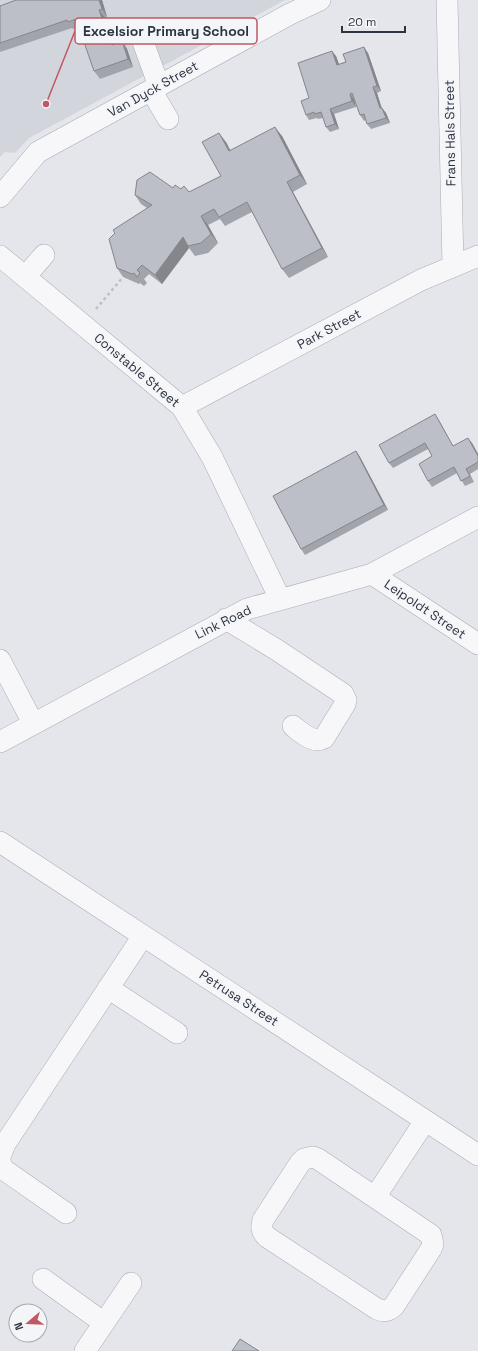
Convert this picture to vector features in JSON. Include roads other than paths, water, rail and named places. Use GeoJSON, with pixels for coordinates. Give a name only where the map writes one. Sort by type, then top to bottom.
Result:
{"type":"FeatureCollection","features":[{"type":"Feature","properties":{"kind":"street","name":"Van Dyck Street"},"geometry":{"type":"LineString","coordinates":[[0,197],[38,152],[290,14],[320,0]]}},
{"type":"Feature","properties":{"kind":"street","name":"Frans Hals Street"},"geometry":{"type":"LineString","coordinates":[[447,0],[453,266]]}},
{"type":"Feature","properties":{"kind":"street"},"geometry":{"type":"LineString","coordinates":[[143,42],[155,88],[168,119]]}},
{"type":"Feature","properties":{"kind":"street","name":"Constable Street"},"geometry":{"type":"LineString","coordinates":[[0,256],[182,407],[212,457],[280,599]]}},
{"type":"Feature","properties":{"kind":"street"},"geometry":{"type":"LineString","coordinates":[[25,277],[44,256]]}},
{"type":"Feature","properties":{"kind":"street","name":"Park Street"},"geometry":{"type":"LineString","coordinates":[[182,407],[421,280],[478,256]]}},
{"type":"Feature","properties":{"kind":"street","name":"Link Road"},"geometry":{"type":"LineString","coordinates":[[0,742],[247,609],[372,574],[478,516]]}},
{"type":"Feature","properties":{"kind":"street","name":"Leipoldt Street"},"geometry":{"type":"LineString","coordinates":[[372,574],[478,644]]}},
{"type":"Feature","properties":{"kind":"street"},"geometry":{"type":"LineString","coordinates":[[226,619],[278,650],[343,694],[346,700],[345,704],[324,738],[313,740],[293,726]]}},
{"type":"Feature","properties":{"kind":"street"},"geometry":{"type":"LineString","coordinates":[[0,660],[33,724]]}},
{"type":"Feature","properties":{"kind":"street","name":"Petrusa Street"},"geometry":{"type":"LineString","coordinates":[[0,842],[478,1155]]}},
{"type":"Feature","properties":{"kind":"street"},"geometry":{"type":"LineString","coordinates":[[0,1157],[5,1144],[143,936]]}},
{"type":"Feature","properties":{"kind":"street"},"geometry":{"type":"LineString","coordinates":[[108,988],[177,1033]]}},
{"type":"Feature","properties":{"kind":"street"},"geometry":{"type":"LineString","coordinates":[[375,1197],[425,1120]]}},
{"type":"Feature","properties":{"kind":"street"},"geometry":{"type":"LineString","coordinates":[[308,1158],[318,1159],[375,1197],[427,1231],[431,1235],[432,1240],[431,1249],[394,1306],[386,1311],[377,1309],[267,1237],[261,1229],[263,1220],[300,1163],[308,1158]]}},
{"type":"Feature","properties":{"kind":"street"},"geometry":{"type":"LineString","coordinates":[[0,1162],[3,1169],[66,1213]]}},
{"type":"Feature","properties":{"kind":"street"},"geometry":{"type":"LineString","coordinates":[[44,1278],[104,1323]]}},
{"type":"Feature","properties":{"kind":"street"},"geometry":{"type":"LineString","coordinates":[[85,1351],[131,1283]]}},
{"type":"Feature","properties":{"kind":"place","name":"Excelsior Primary School"},"geometry":{"type":"Point","coordinates":[46,104]}}]}
